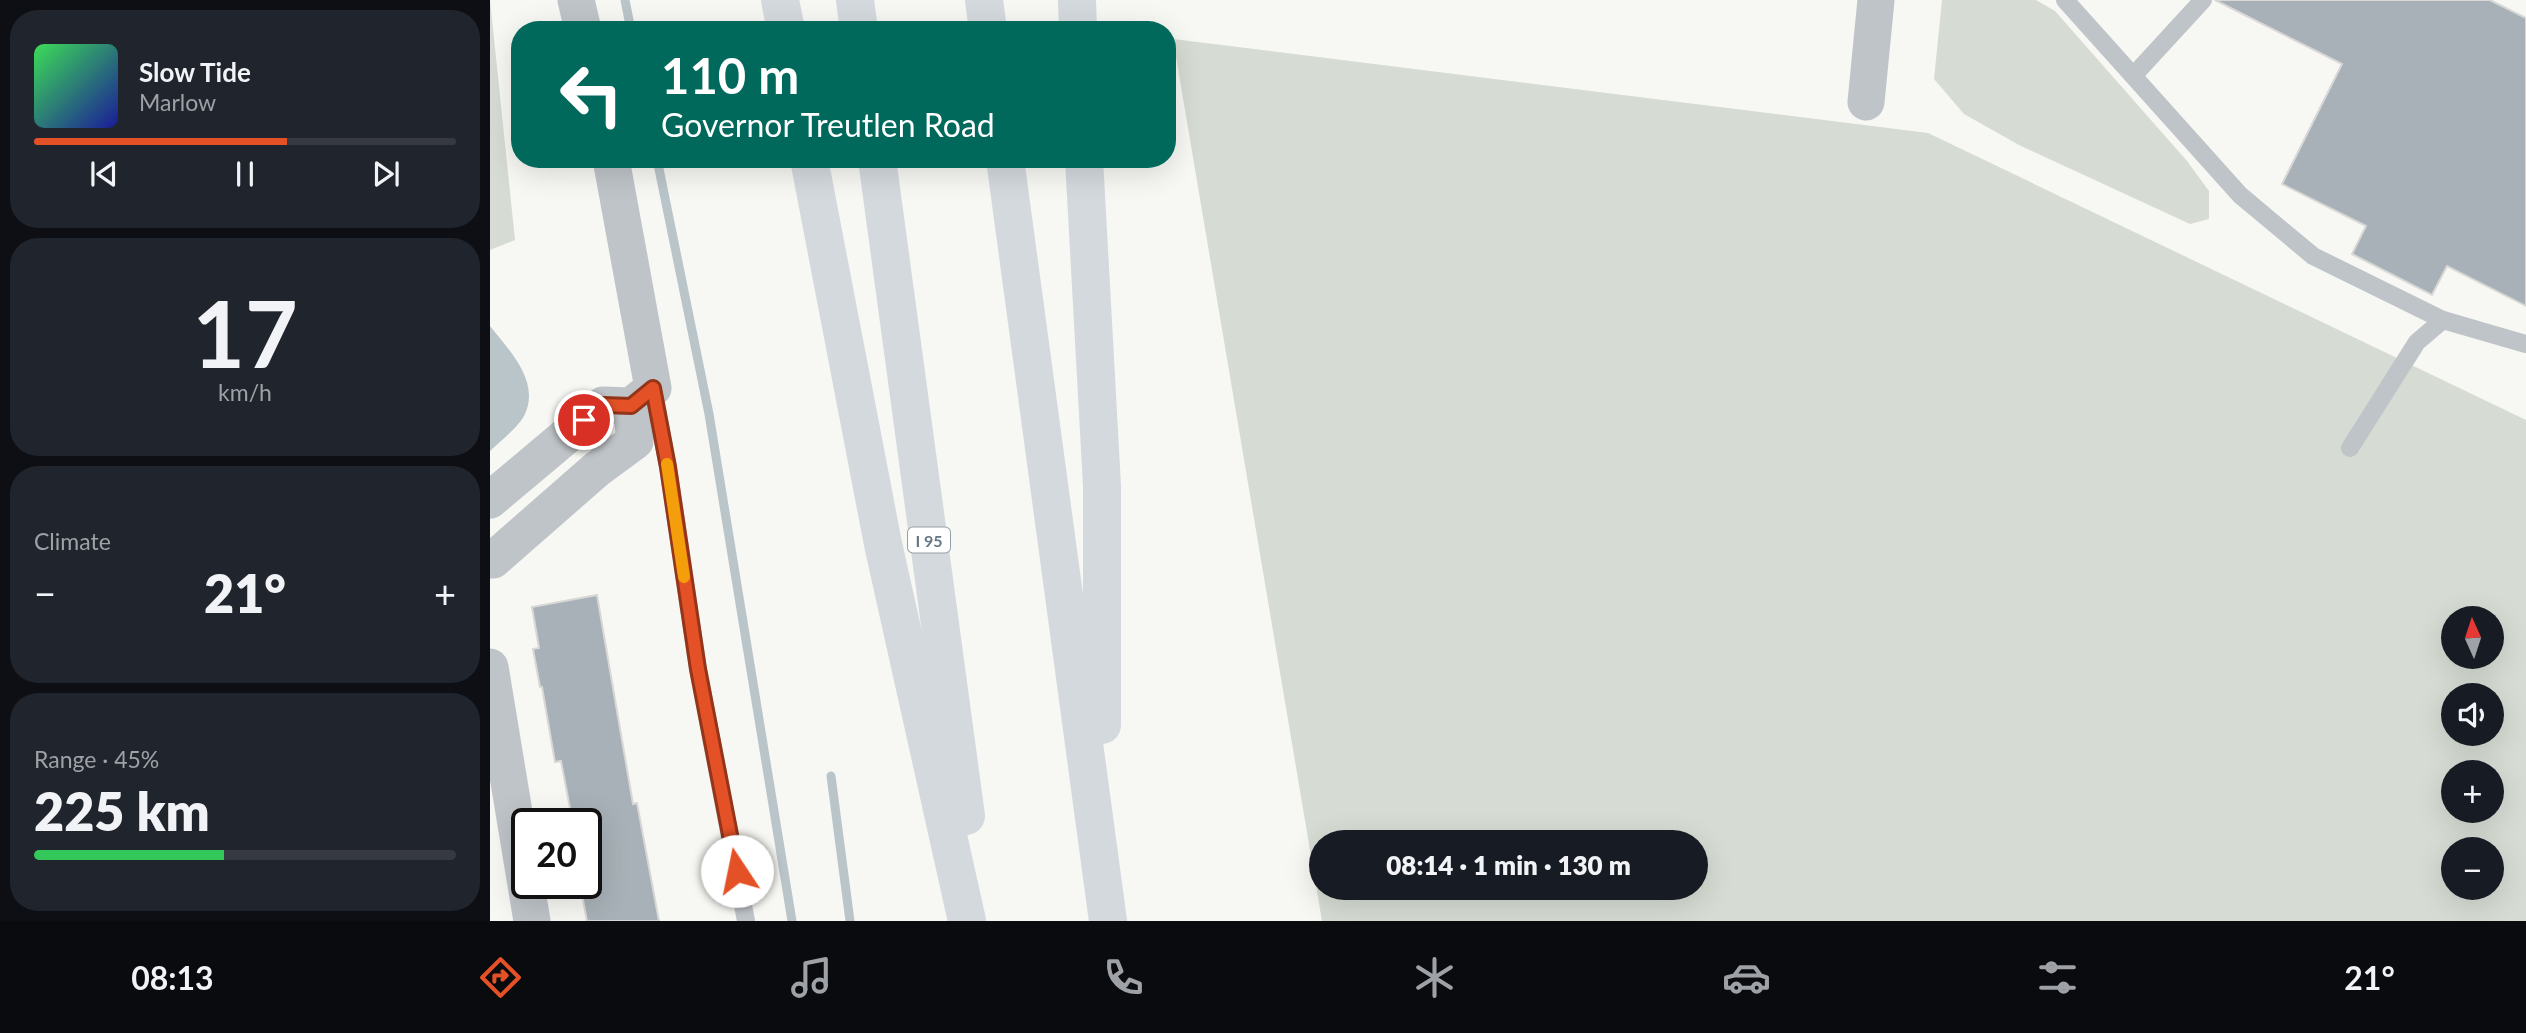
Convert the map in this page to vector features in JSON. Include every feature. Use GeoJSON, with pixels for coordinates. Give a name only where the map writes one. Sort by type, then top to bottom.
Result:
{"type":"FeatureCollection","features":[{"type":"Feature","properties":{"kind":"highway"},"geometry":{"type":"LineString","coordinates":[[780,0],[784,21]]}},
{"type":"Feature","properties":{"kind":"highway"},"geometry":{"type":"LineString","coordinates":[[855,0],[858,21]]}},
{"type":"Feature","properties":{"kind":"highway"},"geometry":{"type":"LineString","coordinates":[[984,0],[987,21]]}},
{"type":"Feature","properties":{"kind":"highway"},"geometry":{"type":"LineString","coordinates":[[1077,0],[1078,21]]}},
{"type":"Feature","properties":{"kind":"highway"},"geometry":{"type":"LineString","coordinates":[[811,168],[883,544],[967,921]]}},
{"type":"Feature","properties":{"kind":"highway","name":"I 95"},"geometry":{"type":"LineString","coordinates":[[878,168],[981,921]]}},
{"type":"Feature","properties":{"kind":"highway"},"geometry":{"type":"LineString","coordinates":[[1006,168],[1108,921]]}},
{"type":"Feature","properties":{"kind":"highway"},"geometry":{"type":"LineString","coordinates":[[1084,168],[1102,486],[1102,878]]}},
{"type":"Feature","properties":{"kind":"street"},"geometry":{"type":"LineString","coordinates":[[576,0],[581,21]]}},
{"type":"Feature","properties":{"kind":"street"},"geometry":{"type":"LineString","coordinates":[[1866,102],[1876,0]]}},
{"type":"Feature","properties":{"kind":"street"},"geometry":{"type":"LineString","coordinates":[[490,560],[635,440],[642,397],[612,168]]}},
{"type":"Feature","properties":{"kind":"street"},"geometry":{"type":"LineString","coordinates":[[490,500],[603,405],[642,397]]}},
{"type":"Feature","properties":{"kind":"street"},"geometry":{"type":"LineString","coordinates":[[565,436],[597,469]]}},
{"type":"Feature","properties":{"kind":"street"},"geometry":{"type":"LineString","coordinates":[[490,667],[532,921]]}},
{"type":"Feature","properties":{"kind":"lane"},"geometry":{"type":"LineString","coordinates":[[2065,0],[2240,195],[2313,256],[2443,320],[2526,344]]}},
{"type":"Feature","properties":{"kind":"lane"},"geometry":{"type":"LineString","coordinates":[[2134,75],[2203,0]]}},
{"type":"Feature","properties":{"kind":"lane"},"geometry":{"type":"LineString","coordinates":[[2350,448],[2417,342],[2443,320]]}},
{"type":"Feature","properties":{"kind":"lane"},"geometry":{"type":"LineString","coordinates":[[642,397],[668,467],[698,669],[746,921]]}},
{"type":"Feature","properties":{"kind":"shaded area"},"geometry":{"type":"Polygon","coordinates":[[[490,0],[515,240],[490,250],[490,0]]]}},
{"type":"Feature","properties":{"kind":"shaded area"},"geometry":{"type":"Polygon","coordinates":[[[1942,0],[2036,0],[2055,11],[2187,161],[2209,191],[2209,219],[2190,224],[2019,145],[1964,114],[1934,79],[1942,0]]]}},
{"type":"Feature","properties":{"kind":"shaded area"},"geometry":{"type":"Polygon","coordinates":[[[1176,39],[1928,133],[2526,420],[2526,921],[1322,921],[1318,900],[1708,900],[1708,830],[1309,830],[1309,844],[1176,57],[1176,39]]]}},
{"type":"Feature","properties":{"kind":"shaded area"},"geometry":{"type":"Polygon","coordinates":[[[490,326],[526,378],[529,402],[518,424],[490,451],[490,326]]]}},
{"type":"Feature","properties":{"kind":"building"},"geometry":{"type":"Polygon","coordinates":[[[2215,0],[2490,0],[2526,18],[2526,306],[2447,266],[2432,295],[2352,254],[2366,226],[2282,184],[2342,64],[2215,0]]]}},
{"type":"Feature","properties":{"kind":"building"},"geometry":{"type":"Polygon","coordinates":[[[597,595],[633,804],[637,803],[659,921],[587,921],[583,899],[602,899],[602,808],[570,808],[561,761],[555,762],[540,687],[533,649],[539,648],[532,607],[597,595]]]}},
{"type":"Feature","properties":{"kind":"waterway"},"geometry":{"type":"LineString","coordinates":[[625,0],[629,21]]}},
{"type":"Feature","properties":{"kind":"waterway"},"geometry":{"type":"LineString","coordinates":[[659,168],[709,414],[792,921]]}},
{"type":"Feature","properties":{"kind":"waterway"},"geometry":{"type":"LineString","coordinates":[[831,776],[850,921]]}},
{"type":"Feature","properties":{"kind":"slow traffic"},"geometry":{"type":"LineString","coordinates":[[667,464],[684,577]]}},
{"type":"Feature","properties":{"kind":"route"},"geometry":{"type":"LineString","coordinates":[[584,420],[603,405],[631,406],[653,388],[668,467],[698,669],[737,871]]}}]}
